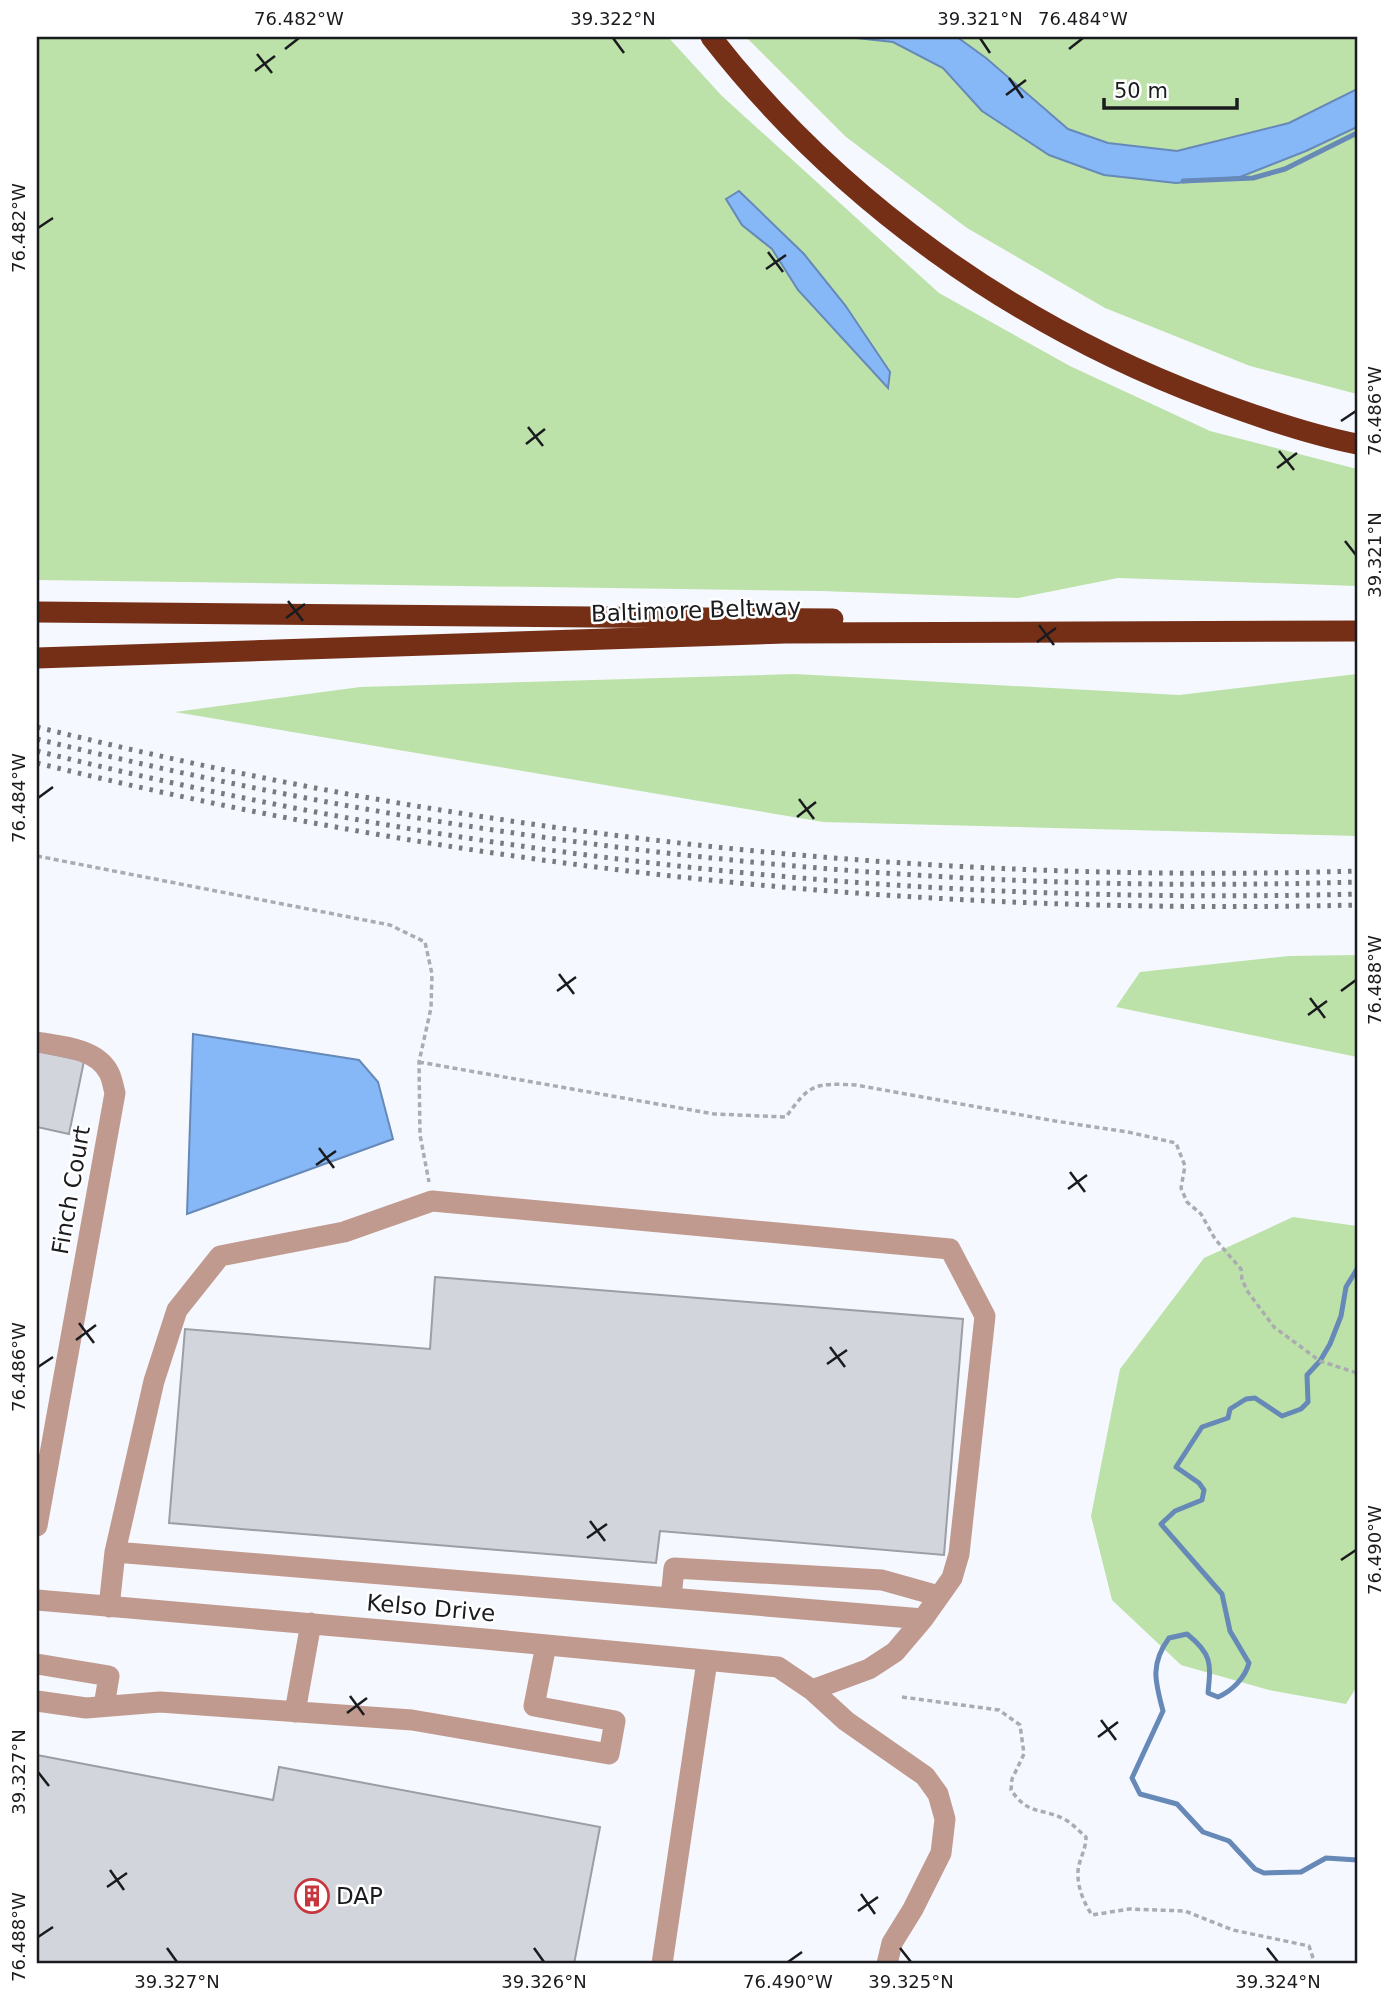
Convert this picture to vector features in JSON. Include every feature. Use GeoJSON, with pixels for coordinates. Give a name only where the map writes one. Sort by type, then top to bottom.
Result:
{"type":"FeatureCollection","features":[{"type":"Feature","properties":{"kind":"highway"},"geometry":{"type":"LineString","coordinates":[[713,40],[750,85],[839,174],[947,261],[1000,296],[1119,362],[1179,387],[1258,417],[1357,444]]}},
{"type":"Feature","properties":{"kind":"highway"},"geometry":{"type":"LineString","coordinates":[[37,612],[786,618],[1301,630]]}},
{"type":"Feature","properties":{"kind":"highway","name":"Baltimore Beltway"},"geometry":{"type":"LineString","coordinates":[[37,659],[785,633],[1357,631]]}},
{"type":"Feature","properties":{"kind":"street","name":"Finch Court"},"geometry":{"type":"LineString","coordinates":[[37,1042],[74,1049],[95,1058],[108,1070],[115,1093],[41,1484],[37,1526]]}},
{"type":"Feature","properties":{"kind":"street"},"geometry":{"type":"LineString","coordinates":[[109,1607],[115,1552],[154,1381],[177,1310],[220,1256],[344,1232],[432,1201],[950,1249],[985,1316],[960,1554],[952,1578],[895,1652],[869,1669],[812,1690]]}},
{"type":"Feature","properties":{"kind":"street"},"geometry":{"type":"LineString","coordinates":[[115,1552],[923,1619]]}},
{"type":"Feature","properties":{"kind":"street"},"geometry":{"type":"LineString","coordinates":[[671,1598],[674,1568],[882,1580],[939,1596]]}},
{"type":"Feature","properties":{"kind":"street","name":"Kelso Drive"},"geometry":{"type":"LineString","coordinates":[[37,1600],[778,1667],[812,1690],[846,1721],[925,1776],[938,1794],[945,1819],[941,1853],[913,1909],[892,1943],[887,1964]]}},
{"type":"Feature","properties":{"kind":"street"},"geometry":{"type":"LineString","coordinates":[[295,1712],[311,1623]]}},
{"type":"Feature","properties":{"kind":"street"},"geometry":{"type":"LineString","coordinates":[[528,1740],[546,1645]]}},
{"type":"Feature","properties":{"kind":"street"},"geometry":{"type":"LineString","coordinates":[[662,1964],[707,1661]]}},
{"type":"Feature","properties":{"kind":"street"},"geometry":{"type":"LineString","coordinates":[[37,1664],[109,1676],[104,1706]]}},
{"type":"Feature","properties":{"kind":"street"},"geometry":{"type":"LineString","coordinates":[[37,1701],[86,1708],[160,1703],[412,1720],[608,1754],[615,1721],[534,1706]]}},
{"type":"Feature","properties":{"kind":"path"},"geometry":{"type":"LineString","coordinates":[[37,856],[390,925],[425,942],[432,974],[431,1008],[419,1062],[420,1135],[432,1201]]}},
{"type":"Feature","properties":{"kind":"path"},"geometry":{"type":"LineString","coordinates":[[419,1062],[714,1114],[786,1117],[801,1096],[823,1083],[856,1085],[1128,1132],[1177,1143],[1185,1166],[1181,1188],[1187,1202],[1201,1214],[1215,1239],[1241,1269],[1242,1280],[1248,1292],[1274,1327],[1320,1360],[1357,1373]]}},
{"type":"Feature","properties":{"kind":"path"},"geometry":{"type":"LineString","coordinates":[[902,1697],[999,1710],[1020,1725],[1024,1754],[1012,1779],[1011,1790],[1020,1803],[1030,1809],[1065,1819],[1086,1837],[1086,1848],[1078,1871],[1082,1894],[1092,1915],[1129,1909],[1185,1911],[1233,1930],[1309,1946],[1315,1964]]}},
{"type":"Feature","properties":{"kind":"green space"},"geometry":{"type":"Polygon","coordinates":[[[37,37],[668,37],[722,96],[939,293],[1070,366],[1210,431],[1357,469],[1357,586],[1118,578],[1018,598],[821,591],[37,580],[37,37]]]}},
{"type":"Feature","properties":{"kind":"green space"},"geometry":{"type":"Polygon","coordinates":[[[746,37],[847,37],[893,42],[943,68],[982,111],[1049,155],[1104,175],[1176,183],[1306,151],[1357,127],[1357,394],[1250,366],[1105,308],[967,228],[846,137],[746,37]]]}},
{"type":"Feature","properties":{"kind":"green space"},"geometry":{"type":"Polygon","coordinates":[[[957,37],[1357,37],[1357,89],[1289,123],[1177,151],[1108,143],[1068,129],[986,58],[957,37]]]}},
{"type":"Feature","properties":{"kind":"green space"},"geometry":{"type":"Polygon","coordinates":[[[795,674],[1179,695],[1357,674],[1357,836],[823,822],[175,712],[360,687],[795,674]]]}},
{"type":"Feature","properties":{"kind":"green space"},"geometry":{"type":"Polygon","coordinates":[[[1357,955],[1357,1057],[1116,1007],[1140,972],[1289,956],[1357,955]]]}},
{"type":"Feature","properties":{"kind":"green space"},"geometry":{"type":"Polygon","coordinates":[[[1293,1217],[1357,1226],[1357,1686],[1346,1704],[1269,1690],[1181,1665],[1112,1600],[1091,1516],[1120,1369],[1204,1258],[1293,1217]]]}},
{"type":"Feature","properties":{"kind":"water"},"geometry":{"type":"Polygon","coordinates":[[[847,37],[957,37],[986,58],[1068,129],[1108,143],[1177,151],[1289,123],[1357,89],[1357,127],[1240,177],[1176,183],[1104,175],[1049,155],[982,111],[943,68],[893,42],[847,37]]]}},
{"type":"Feature","properties":{"kind":"water"},"geometry":{"type":"Polygon","coordinates":[[[739,191],[804,254],[845,305],[890,372],[888,388],[798,290],[772,249],[742,225],[726,199],[739,191]]]}},
{"type":"Feature","properties":{"kind":"water"},"geometry":{"type":"Polygon","coordinates":[[[193,1034],[359,1060],[378,1082],[393,1139],[187,1214],[193,1034]]]}},
{"type":"Feature","properties":{"kind":"building"},"geometry":{"type":"Polygon","coordinates":[[[37,1051],[84,1061],[69,1134],[37,1127],[37,1051]]]}},
{"type":"Feature","properties":{"kind":"building"},"geometry":{"type":"Polygon","coordinates":[[[435,1277],[963,1319],[944,1555],[660,1531],[656,1563],[169,1523],[185,1329],[430,1349],[435,1277]]]}},
{"type":"Feature","properties":{"kind":"building","name":"DAP"},"geometry":{"type":"Polygon","coordinates":[[[37,1755],[273,1800],[279,1767],[600,1827],[574,1964],[37,1964],[37,1755]]]}},
{"type":"Feature","properties":{"kind":"waterway"},"geometry":{"type":"LineString","coordinates":[[1183,181],[1253,178],[1285,169],[1357,133]]}},
{"type":"Feature","properties":{"kind":"waterway"},"geometry":{"type":"LineString","coordinates":[[1357,1269],[1346,1287],[1341,1316],[1330,1344],[1307,1375],[1308,1402],[1301,1409],[1282,1416],[1255,1398],[1246,1399],[1230,1409],[1228,1418],[1202,1427],[1176,1467],[1199,1483],[1204,1490],[1202,1500],[1175,1511],[1161,1524],[1222,1594],[1230,1631],[1249,1663],[1237,1683],[1218,1697],[1208,1693],[1209,1666],[1201,1647],[1187,1634],[1169,1638],[1159,1656],[1156,1673],[1163,1711],[1132,1778],[1140,1794],[1177,1804],[1203,1832],[1229,1841],[1255,1869],[1264,1873],[1301,1872],[1326,1858],[1357,1860]]}},
{"type":"Feature","properties":{"kind":"railway"},"geometry":{"type":"LineString","coordinates":[[37,727],[362,797],[527,823],[692,844],[858,860],[1024,869],[1190,873],[1357,871]]}},
{"type":"Feature","properties":{"kind":"railway"},"geometry":{"type":"LineString","coordinates":[[37,739],[199,776],[363,808],[527,835],[692,856],[858,871],[1024,881],[1190,884],[1357,882]]}},
{"type":"Feature","properties":{"kind":"railway"},"geometry":{"type":"LineString","coordinates":[[37,751],[199,789],[363,821],[527,847],[692,867],[858,883],[1024,892],[1190,896],[1357,894]]}},
{"type":"Feature","properties":{"kind":"railway"},"geometry":{"type":"LineString","coordinates":[[37,763],[199,800],[363,832],[527,858],[692,878],[858,893],[1024,903],[1357,905]]}},
{"type":"Feature","properties":{"kind":"place","name":"DAP"},"geometry":{"type":"Point","coordinates":[312,1896]}}]}
